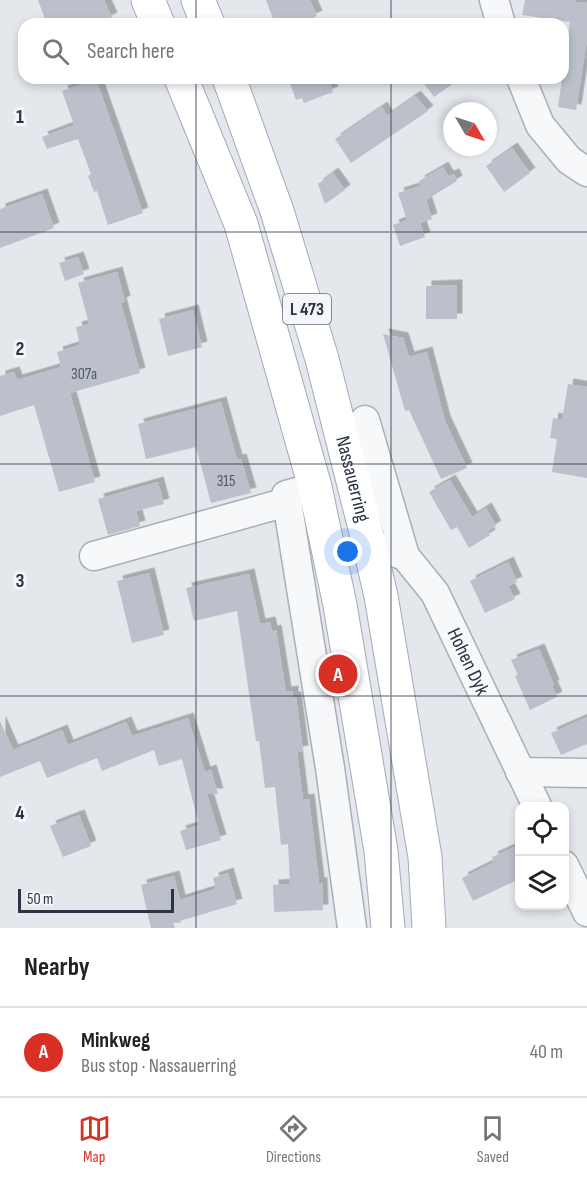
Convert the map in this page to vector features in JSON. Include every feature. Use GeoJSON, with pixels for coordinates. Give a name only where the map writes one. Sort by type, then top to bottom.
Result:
{"type":"FeatureCollection","features":[{"type":"Feature","properties":{"kind":"main road"},"geometry":{"type":"LineString","coordinates":[[148,0],[156,18]]}},
{"type":"Feature","properties":{"kind":"main road"},"geometry":{"type":"LineString","coordinates":[[198,0],[206,18]]}},
{"type":"Feature","properties":{"kind":"main road","name":"Nassauerring"},"geometry":{"type":"LineString","coordinates":[[183,84],[241,224],[296,495],[340,605],[381,851],[388,928]]}},
{"type":"Feature","properties":{"kind":"main road","name":"Nassauerring"},"geometry":{"type":"LineString","coordinates":[[231,84],[277,211],[322,359],[369,544],[381,596],[425,857],[429,928]]}},
{"type":"Feature","properties":{"kind":"street"},"geometry":{"type":"LineString","coordinates":[[494,0],[499,18]]}},
{"type":"Feature","properties":{"kind":"street"},"geometry":{"type":"LineString","coordinates":[[523,84],[540,126],[570,160],[587,172]]}},
{"type":"Feature","properties":{"kind":"street"},"geometry":{"type":"LineString","coordinates":[[365,420],[405,556]]}},
{"type":"Feature","properties":{"kind":"street"},"geometry":{"type":"LineString","coordinates":[[94,556],[296,495]]}},
{"type":"Feature","properties":{"kind":"street","name":"Nassauerring"},"geometry":{"type":"LineString","coordinates":[[296,495],[352,928]]}},
{"type":"Feature","properties":{"kind":"street"},"geometry":{"type":"LineString","coordinates":[[369,544],[405,556]]}},
{"type":"Feature","properties":{"kind":"street","name":"Hohen Dyk"},"geometry":{"type":"LineString","coordinates":[[405,556],[435,593],[535,802]]}},
{"type":"Feature","properties":{"kind":"street"},"geometry":{"type":"LineString","coordinates":[[520,772],[587,773]]}},
{"type":"Feature","properties":{"kind":"street"},"geometry":{"type":"LineString","coordinates":[[569,875],[587,912]]}},
{"type":"Feature","properties":{"kind":"building"},"geometry":{"type":"Polygon","coordinates":[[[38,0],[104,0],[112,18],[45,18],[38,0]]]}},
{"type":"Feature","properties":{"kind":"building"},"geometry":{"type":"Polygon","coordinates":[[[266,0],[310,0],[317,16],[312,18],[273,18],[266,0]]]}},
{"type":"Feature","properties":{"kind":"building"},"geometry":{"type":"Polygon","coordinates":[[[525,0],[576,0],[576,2],[587,3],[587,39],[576,110],[558,107],[561,84],[569,84],[569,18],[522,15],[525,0]]]}},
{"type":"Feature","properties":{"kind":"building"},"geometry":{"type":"Polygon","coordinates":[[[82,84],[98,84],[143,213],[108,225],[97,191],[94,192],[88,176],[91,174],[78,139],[47,149],[42,137],[74,125],[62,91],[82,84]]]}},
{"type":"Feature","properties":{"kind":"building"},"geometry":{"type":"Polygon","coordinates":[[[290,84],[330,84],[333,92],[304,103],[302,98],[296,100],[290,84]]]}},
{"type":"Feature","properties":{"kind":"building"},"geometry":{"type":"Polygon","coordinates":[[[424,84],[452,84],[434,97],[424,84]]]}},
{"type":"Feature","properties":{"kind":"building"},"geometry":{"type":"Polygon","coordinates":[[[415,96],[428,111],[351,163],[335,139],[382,107],[387,116],[415,96]]]}},
{"type":"Feature","properties":{"kind":"building"},"geometry":{"type":"Polygon","coordinates":[[[512,148],[530,173],[504,192],[486,166],[512,148]]]}},
{"type":"Feature","properties":{"kind":"building"},"geometry":{"type":"Polygon","coordinates":[[[443,167],[448,176],[454,174],[457,181],[426,200],[432,219],[420,223],[425,237],[400,246],[393,225],[407,220],[398,193],[421,186],[419,181],[443,167]]]}},
{"type":"Feature","properties":{"kind":"building"},"geometry":{"type":"Polygon","coordinates":[[[333,173],[345,190],[325,204],[318,184],[333,173]]]}},
{"type":"Feature","properties":{"kind":"building"},"geometry":{"type":"Polygon","coordinates":[[[42,194],[54,228],[0,248],[0,209],[42,194]]]}},
{"type":"Feature","properties":{"kind":"building"},"geometry":{"type":"Polygon","coordinates":[[[78,257],[84,274],[65,281],[59,263],[78,257]]]}},
{"type":"Feature","properties":{"kind":"building"},"geometry":{"type":"Polygon","coordinates":[[[117,272],[125,301],[121,303],[140,373],[70,393],[95,482],[59,492],[34,405],[0,416],[0,376],[14,372],[17,380],[61,367],[57,352],[80,345],[76,327],[89,324],[78,283],[117,272]]]}},
{"type":"Feature","properties":{"kind":"building"},"geometry":{"type":"Polygon","coordinates":[[[457,285],[457,319],[426,319],[426,286],[457,285]]]}},
{"type":"Feature","properties":{"kind":"building"},"geometry":{"type":"Polygon","coordinates":[[[193,310],[202,347],[168,356],[159,319],[193,310]]]}},
{"type":"Feature","properties":{"kind":"building"},"geometry":{"type":"Polygon","coordinates":[[[383,334],[403,338],[409,357],[427,352],[445,421],[467,468],[441,479],[409,410],[405,411],[383,334]]]}},
{"type":"Feature","properties":{"kind":"building"},"geometry":{"type":"Polygon","coordinates":[[[568,384],[587,387],[587,478],[552,472],[557,439],[550,438],[553,418],[562,420],[568,384]]]}},
{"type":"Feature","properties":{"kind":"building"},"geometry":{"type":"Polygon","coordinates":[[[221,402],[237,460],[241,459],[251,493],[211,503],[196,447],[146,459],[138,424],[221,402]]]}},
{"type":"Feature","properties":{"kind":"building"},"geometry":{"type":"Polygon","coordinates":[[[450,480],[472,517],[486,508],[496,526],[488,531],[490,535],[469,548],[457,527],[451,530],[429,492],[450,480]]]}},
{"type":"Feature","properties":{"kind":"building"},"geometry":{"type":"Polygon","coordinates":[[[158,482],[164,504],[136,511],[140,526],[108,535],[98,499],[158,482]]]}},
{"type":"Feature","properties":{"kind":"building"},"geometry":{"type":"Polygon","coordinates":[[[508,562],[517,582],[508,586],[515,599],[485,613],[470,581],[508,562]]]}},
{"type":"Feature","properties":{"kind":"building"},"geometry":{"type":"Polygon","coordinates":[[[149,573],[164,635],[132,643],[117,581],[149,573]]]}},
{"type":"Feature","properties":{"kind":"building"},"geometry":{"type":"Polygon","coordinates":[[[249,574],[260,624],[270,622],[272,631],[276,630],[286,692],[293,691],[293,697],[296,697],[303,751],[297,752],[303,800],[309,799],[319,883],[322,883],[323,910],[274,912],[273,885],[290,884],[288,844],[281,845],[275,787],[265,788],[237,611],[194,621],[186,588],[249,574]]]}},
{"type":"Feature","properties":{"kind":"building"},"geometry":{"type":"Polygon","coordinates":[[[539,649],[557,697],[530,710],[515,676],[518,675],[511,660],[539,649]]]}},
{"type":"Feature","properties":{"kind":"building"},"geometry":{"type":"Polygon","coordinates":[[[587,717],[587,744],[561,755],[551,733],[587,717]]]}},
{"type":"Feature","properties":{"kind":"building"},"geometry":{"type":"Polygon","coordinates":[[[188,718],[205,772],[211,770],[218,794],[207,794],[221,840],[186,850],[180,831],[199,825],[182,759],[159,766],[154,750],[102,771],[97,758],[47,778],[40,761],[0,777],[0,721],[13,750],[62,730],[68,745],[126,722],[132,736],[188,718]]]}},
{"type":"Feature","properties":{"kind":"building"},"geometry":{"type":"Polygon","coordinates":[[[79,815],[91,846],[63,857],[50,826],[79,815]]]}},
{"type":"Feature","properties":{"kind":"building"},"geometry":{"type":"Polygon","coordinates":[[[515,847],[515,881],[473,901],[462,878],[494,862],[492,857],[515,847]]]}},
{"type":"Feature","properties":{"kind":"building"},"geometry":{"type":"Polygon","coordinates":[[[228,873],[237,904],[173,923],[175,928],[151,928],[141,885],[174,876],[180,900],[216,889],[213,878],[228,873]]]}},
{"type":"Feature","properties":{"kind":"place","name":"Minkweg"},"geometry":{"type":"Point","coordinates":[338,674]}}]}
